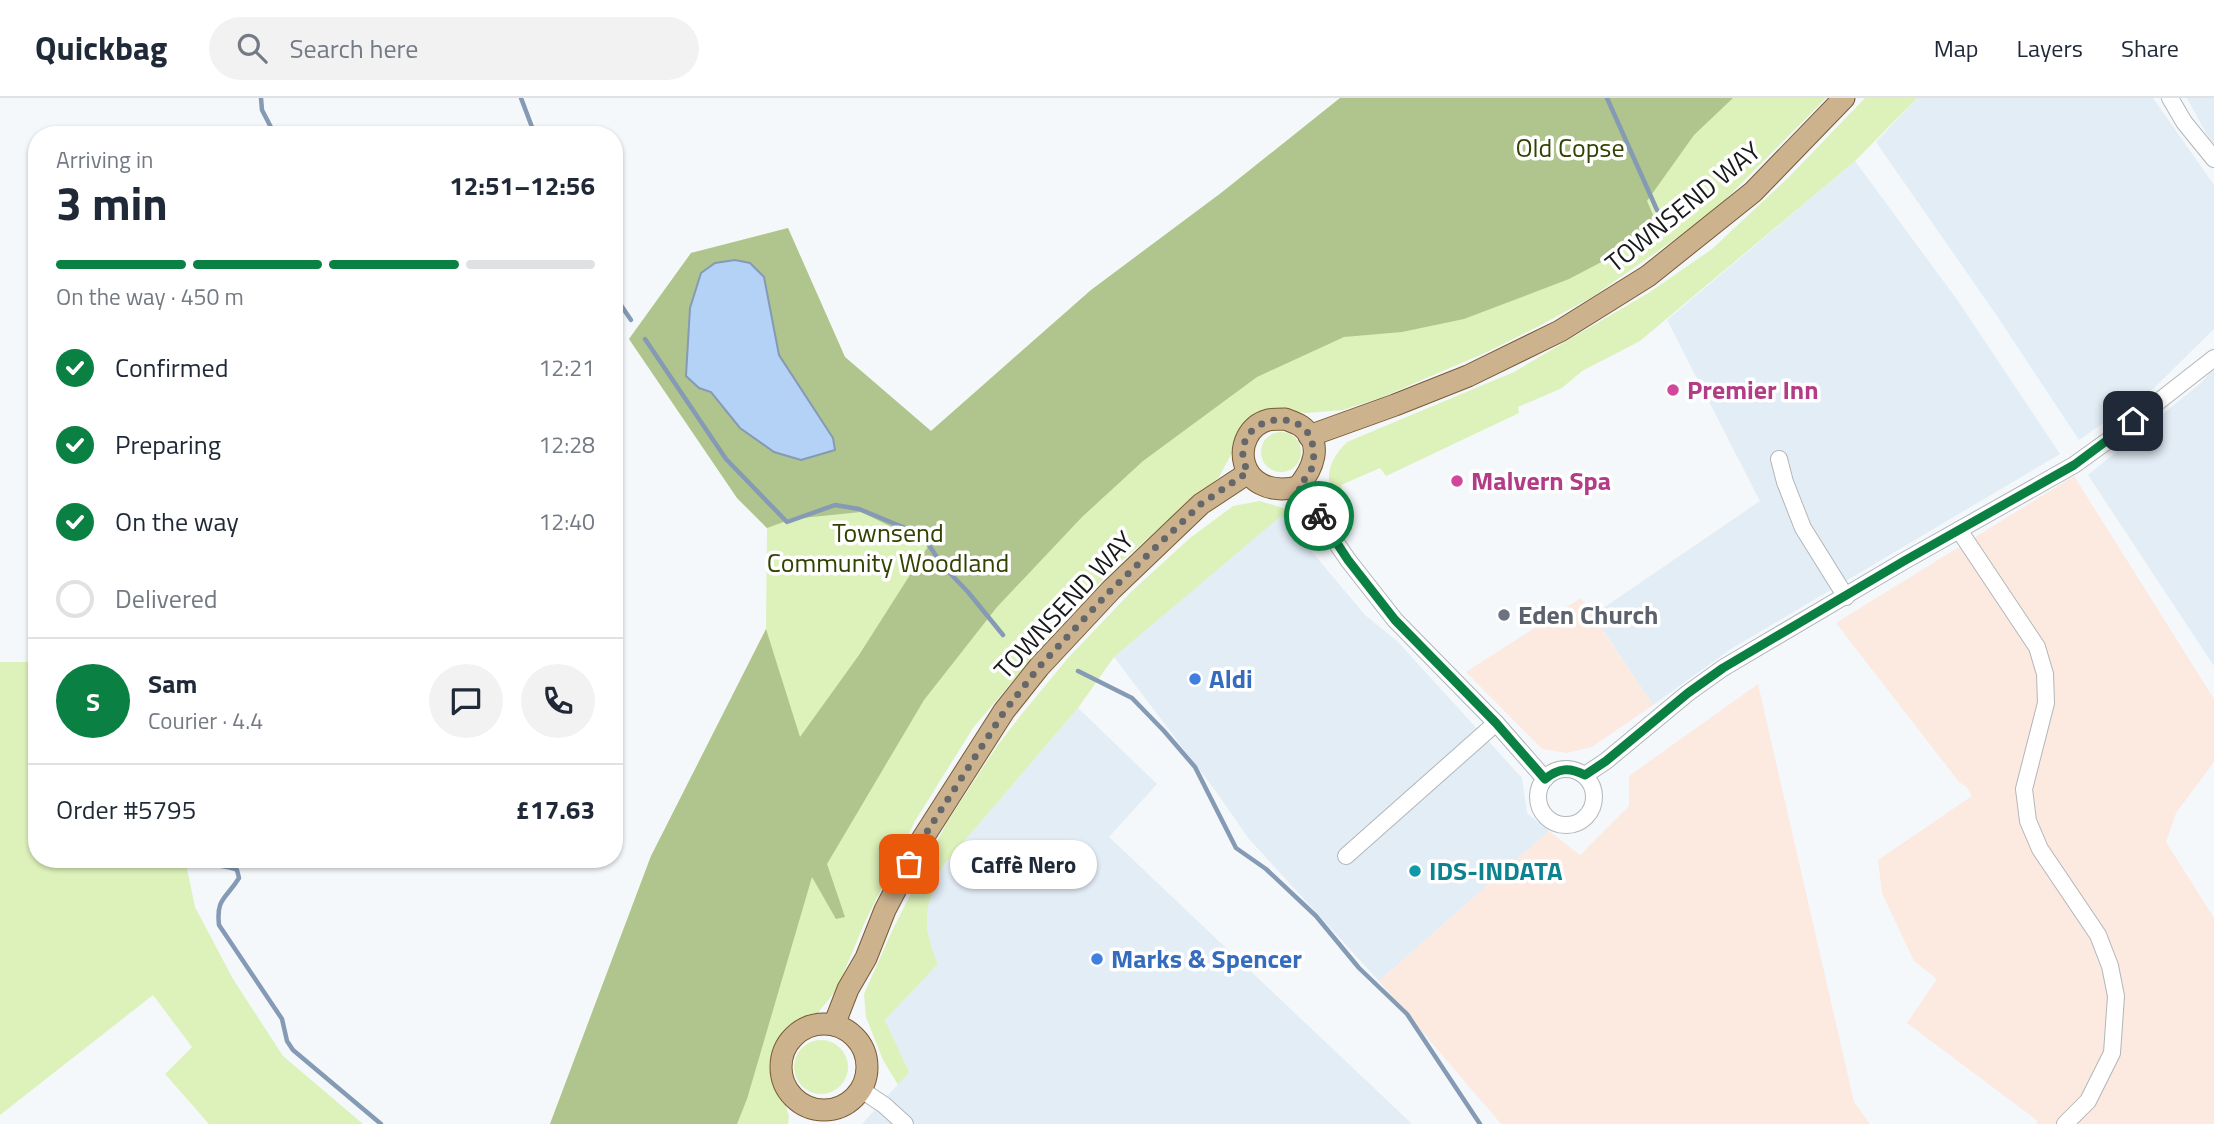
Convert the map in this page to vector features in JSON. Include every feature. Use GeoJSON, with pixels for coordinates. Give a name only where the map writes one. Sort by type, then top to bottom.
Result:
{"type":"FeatureCollection","features":[{"type":"Feature","properties":{"kind":"main road","name":"TOWNSEND WAY"},"geometry":{"type":"LineString","coordinates":[[1309,436],[1468,376],[1560,331],[1648,276],[1754,192],[1844,98]]}},
{"type":"Feature","properties":{"kind":"main road"},"geometry":{"type":"LineString","coordinates":[[1285,419],[1302,426],[1313,443],[1314,462],[1298,487],[1273,490],[1260,485],[1248,472],[1243,456],[1245,442],[1254,428],[1268,420],[1285,419]]}},
{"type":"Feature","properties":{"kind":"main road","name":"TOWNSEND WAY"},"geometry":{"type":"LineString","coordinates":[[834,1025],[885,910],[921,841],[1004,712],[1039,667],[1111,590],[1201,504],[1248,472]]}},
{"type":"Feature","properties":{"kind":"main road"},"geometry":{"type":"LineString","coordinates":[[816,1024],[834,1025],[854,1036],[863,1048],[867,1068],[855,1097],[840,1107],[813,1117],[786,1088],[781,1062],[783,1051],[792,1037],[804,1028],[816,1024]]}},
{"type":"Feature","properties":{"kind":"street"},"geometry":{"type":"LineString","coordinates":[[2170,98],[2184,122],[2214,159]]}},
{"type":"Feature","properties":{"kind":"street"},"geometry":{"type":"LineString","coordinates":[[1585,775],[1723,668],[2074,465],[2214,360]]}},
{"type":"Feature","properties":{"kind":"street"},"geometry":{"type":"LineString","coordinates":[[1779,459],[1803,528],[1846,597]]}},
{"type":"Feature","properties":{"kind":"street"},"geometry":{"type":"LineString","coordinates":[[1298,487],[1348,560],[1395,620],[1496,723],[1545,779]]}},
{"type":"Feature","properties":{"kind":"street"},"geometry":{"type":"LineString","coordinates":[[1959,530],[2037,647],[2045,674],[2046,703],[2024,789],[2028,821],[2040,849],[2098,936],[2110,966],[2116,996],[2112,1053],[2088,1101],[2065,1124]]}},
{"type":"Feature","properties":{"kind":"street"},"geometry":{"type":"LineString","coordinates":[[1346,856],[1496,723]]}},
{"type":"Feature","properties":{"kind":"street"},"geometry":{"type":"LineString","coordinates":[[1572,769],[1585,775],[1595,798],[1584,819],[1562,825],[1550,820],[1542,811],[1539,801],[1539,789],[1545,779],[1557,770],[1572,769]]}},
{"type":"Feature","properties":{"kind":"street"},"geometry":{"type":"LineString","coordinates":[[860,1089],[884,1105],[905,1124]]}},
{"type":"Feature","properties":{"kind":"shaded area"},"geometry":{"type":"Polygon","coordinates":[[[1917,98],[2153,98],[2214,185],[2214,329],[2154,388],[2079,440],[1876,142],[1917,98]]]}},
{"type":"Feature","properties":{"kind":"shaded area"},"geometry":{"type":"Polygon","coordinates":[[[2187,98],[2214,98],[2214,148],[2187,98]]]}},
{"type":"Feature","properties":{"kind":"shaded area"},"geometry":{"type":"Polygon","coordinates":[[[1855,161],[1958,301],[2060,454],[1731,649],[1653,705],[1593,615],[1760,501],[1667,320],[1855,161]]]}},
{"type":"Feature","properties":{"kind":"shaded area"},"geometry":{"type":"Polygon","coordinates":[[[2214,368],[2214,666],[2088,475],[2201,383],[2214,368]]]}},
{"type":"Feature","properties":{"kind":"shaded area"},"geometry":{"type":"Polygon","coordinates":[[[2074,476],[2214,699],[2214,762],[2176,813],[2166,842],[2214,918],[2214,1124],[2036,1124],[2038,1121],[1907,1023],[1937,979],[1914,961],[1882,893],[1878,860],[1972,796],[1836,623],[2074,476]]]}},
{"type":"Feature","properties":{"kind":"shaded area"},"geometry":{"type":"Polygon","coordinates":[[[1281,515],[1365,615],[1397,641],[1522,778],[1527,813],[1549,831],[1379,981],[1249,839],[1114,657],[1281,515]]]}},
{"type":"Feature","properties":{"kind":"shaded area"},"geometry":{"type":"Polygon","coordinates":[[[1581,598],[1653,705],[1592,747],[1567,753],[1542,749],[1466,672],[1581,598]]]}},
{"type":"Feature","properties":{"kind":"shaded area"},"geometry":{"type":"Polygon","coordinates":[[[1758,684],[1854,1102],[1870,1124],[1501,1124],[1379,981],[1549,831],[1580,855],[1629,806],[1629,776],[1758,684]]]}},
{"type":"Feature","properties":{"kind":"shaded area"},"geometry":{"type":"Polygon","coordinates":[[[1078,708],[1157,784],[1109,837],[1412,1124],[862,1124],[909,1072],[885,1020],[938,964],[927,929],[928,906],[942,867],[1078,708]]]}},
{"type":"Feature","properties":{"kind":"green space","name":"Townsend Community Woodland"},"geometry":{"type":"Polygon","coordinates":[[[1340,98],[1826,98],[1723,202],[1592,297],[1487,352],[1380,398],[1343,410],[1306,413],[1276,410],[1248,423],[1219,477],[1126,557],[1076,606],[973,728],[915,821],[864,924],[837,989],[817,1014],[785,1034],[776,1050],[774,1070],[789,1116],[788,1124],[550,1124],[651,856],[766,629],[767,528],[737,498],[629,339],[691,253],[788,228],[845,357],[931,431],[1091,290],[1221,193],[1340,98]]]}},
{"type":"Feature","properties":{"kind":"green space","name":"Townsend Community Woodland"},"geometry":{"type":"Polygon","coordinates":[[[1340,98],[1733,98],[1694,135],[1647,201],[1658,226],[1609,258],[1569,279],[1464,319],[1402,332],[1344,337],[1257,377],[1143,461],[1082,517],[997,607],[924,700],[827,864],[845,917],[836,919],[812,877],[747,1099],[737,1124],[550,1124],[651,856],[766,629],[800,737],[859,655],[929,545],[861,512],[792,519],[767,528],[737,498],[629,339],[691,253],[788,228],[845,357],[931,431],[1091,290],[1221,193],[1340,98]]]}},
{"type":"Feature","properties":{"kind":"green space"},"geometry":{"type":"Polygon","coordinates":[[[1865,98],[1917,98],[1855,161],[1640,341],[1582,371],[1562,388],[1518,407],[1519,413],[1386,476],[1380,468],[1341,485],[1345,498],[1334,504],[1329,486],[1330,471],[1335,456],[1347,442],[1514,372],[1650,292],[1712,249],[1789,177],[1865,98]]]}},
{"type":"Feature","properties":{"kind":"green space"},"geometry":{"type":"Polygon","coordinates":[[[1281,432],[1289,433],[1295,438],[1300,444],[1300,460],[1295,466],[1289,471],[1281,472],[1273,471],[1267,466],[1262,460],[1261,452],[1262,444],[1267,438],[1273,433],[1281,432]]]}},
{"type":"Feature","properties":{"kind":"green space"},"geometry":{"type":"Polygon","coordinates":[[[1260,501],[1286,509],[1304,525],[1298,533],[1281,516],[1114,657],[1078,708],[942,867],[928,906],[927,929],[938,964],[885,1020],[909,1072],[898,1085],[883,1060],[866,1017],[864,994],[892,931],[946,824],[997,746],[1021,715],[1068,658],[1132,591],[1190,538],[1233,506],[1260,501]]]}},
{"type":"Feature","properties":{"kind":"green space"},"geometry":{"type":"Polygon","coordinates":[[[0,662],[28,662],[28,868],[187,868],[195,907],[233,979],[283,1056],[363,1124],[209,1124],[165,1074],[192,1047],[153,995],[0,1115],[0,662]]]}},
{"type":"Feature","properties":{"kind":"green space"},"geometry":{"type":"Polygon","coordinates":[[[821,1040],[840,1048],[848,1067],[840,1086],[821,1094],[802,1086],[794,1067],[802,1048],[821,1040]]]}},
{"type":"Feature","properties":{"kind":"water"},"geometry":{"type":"Polygon","coordinates":[[[735,260],[750,263],[764,277],[779,355],[833,438],[835,450],[801,460],[774,452],[740,428],[711,392],[699,388],[686,376],[690,308],[701,273],[715,263],[735,260]]]}},
{"type":"Feature","properties":{"kind":"waterway"},"geometry":{"type":"LineString","coordinates":[[261,98],[262,110],[270,126]]}},
{"type":"Feature","properties":{"kind":"waterway"},"geometry":{"type":"LineString","coordinates":[[521,98],[532,126]]}},
{"type":"Feature","properties":{"kind":"waterway"},"geometry":{"type":"LineString","coordinates":[[1607,98],[1657,210]]}},
{"type":"Feature","properties":{"kind":"waterway"},"geometry":{"type":"LineString","coordinates":[[623,308],[631,320]]}},
{"type":"Feature","properties":{"kind":"waterway"},"geometry":{"type":"LineString","coordinates":[[645,339],[726,459],[787,522],[835,505],[859,509],[922,535],[943,566],[1003,635]]}},
{"type":"Feature","properties":{"kind":"waterway"},"geometry":{"type":"LineString","coordinates":[[1078,671],[1132,698],[1164,731],[1195,767],[1236,848],[1266,869],[1316,916],[1359,968],[1407,1014],[1480,1124]]}},
{"type":"Feature","properties":{"kind":"waterway"},"geometry":{"type":"LineString","coordinates":[[229,868],[237,870],[239,878],[223,899],[219,909],[219,925],[282,1019],[287,1041],[293,1050],[381,1124]]}},
{"type":"Feature","properties":{"kind":"way so far"},"geometry":{"type":"LineString","coordinates":[[909,864],[1004,712],[1039,667],[1111,590],[1201,504],[1248,472],[1243,456],[1245,442],[1254,428],[1268,420],[1285,419],[1302,426],[1313,443],[1314,462],[1298,487],[1319,516]]}},
{"type":"Feature","properties":{"kind":"place","name":"Premier Inn"},"geometry":{"type":"Point","coordinates":[1673,390]}},
{"type":"Feature","properties":{"kind":"place","name":"Malvern Spa"},"geometry":{"type":"Point","coordinates":[1457,481]}},
{"type":"Feature","properties":{"kind":"place","name":"Eden Church"},"geometry":{"type":"Point","coordinates":[1504,615]}},
{"type":"Feature","properties":{"kind":"place","name":"Aldi"},"geometry":{"type":"Point","coordinates":[1195,679]}},
{"type":"Feature","properties":{"kind":"place","name":"Caffè Nero"},"geometry":{"type":"Point","coordinates":[909,864]}},
{"type":"Feature","properties":{"kind":"place","name":"IDS-INDATA"},"geometry":{"type":"Point","coordinates":[1415,871]}},
{"type":"Feature","properties":{"kind":"place","name":"Marks & Spencer"},"geometry":{"type":"Point","coordinates":[1097,959]}},
{"type":"Feature","properties":{"kind":"route"},"geometry":{"type":"LineString","coordinates":[[1319,516],[1348,560],[1395,620],[1496,723],[1545,779],[1557,770],[1572,769],[1585,775],[1723,668],[2074,465],[2133,421]]}},
{"type":"Feature","properties":{"kind":"park label","name":"Old Copse"},"geometry":{"type":"Point","coordinates":[1570,148]}}]}
